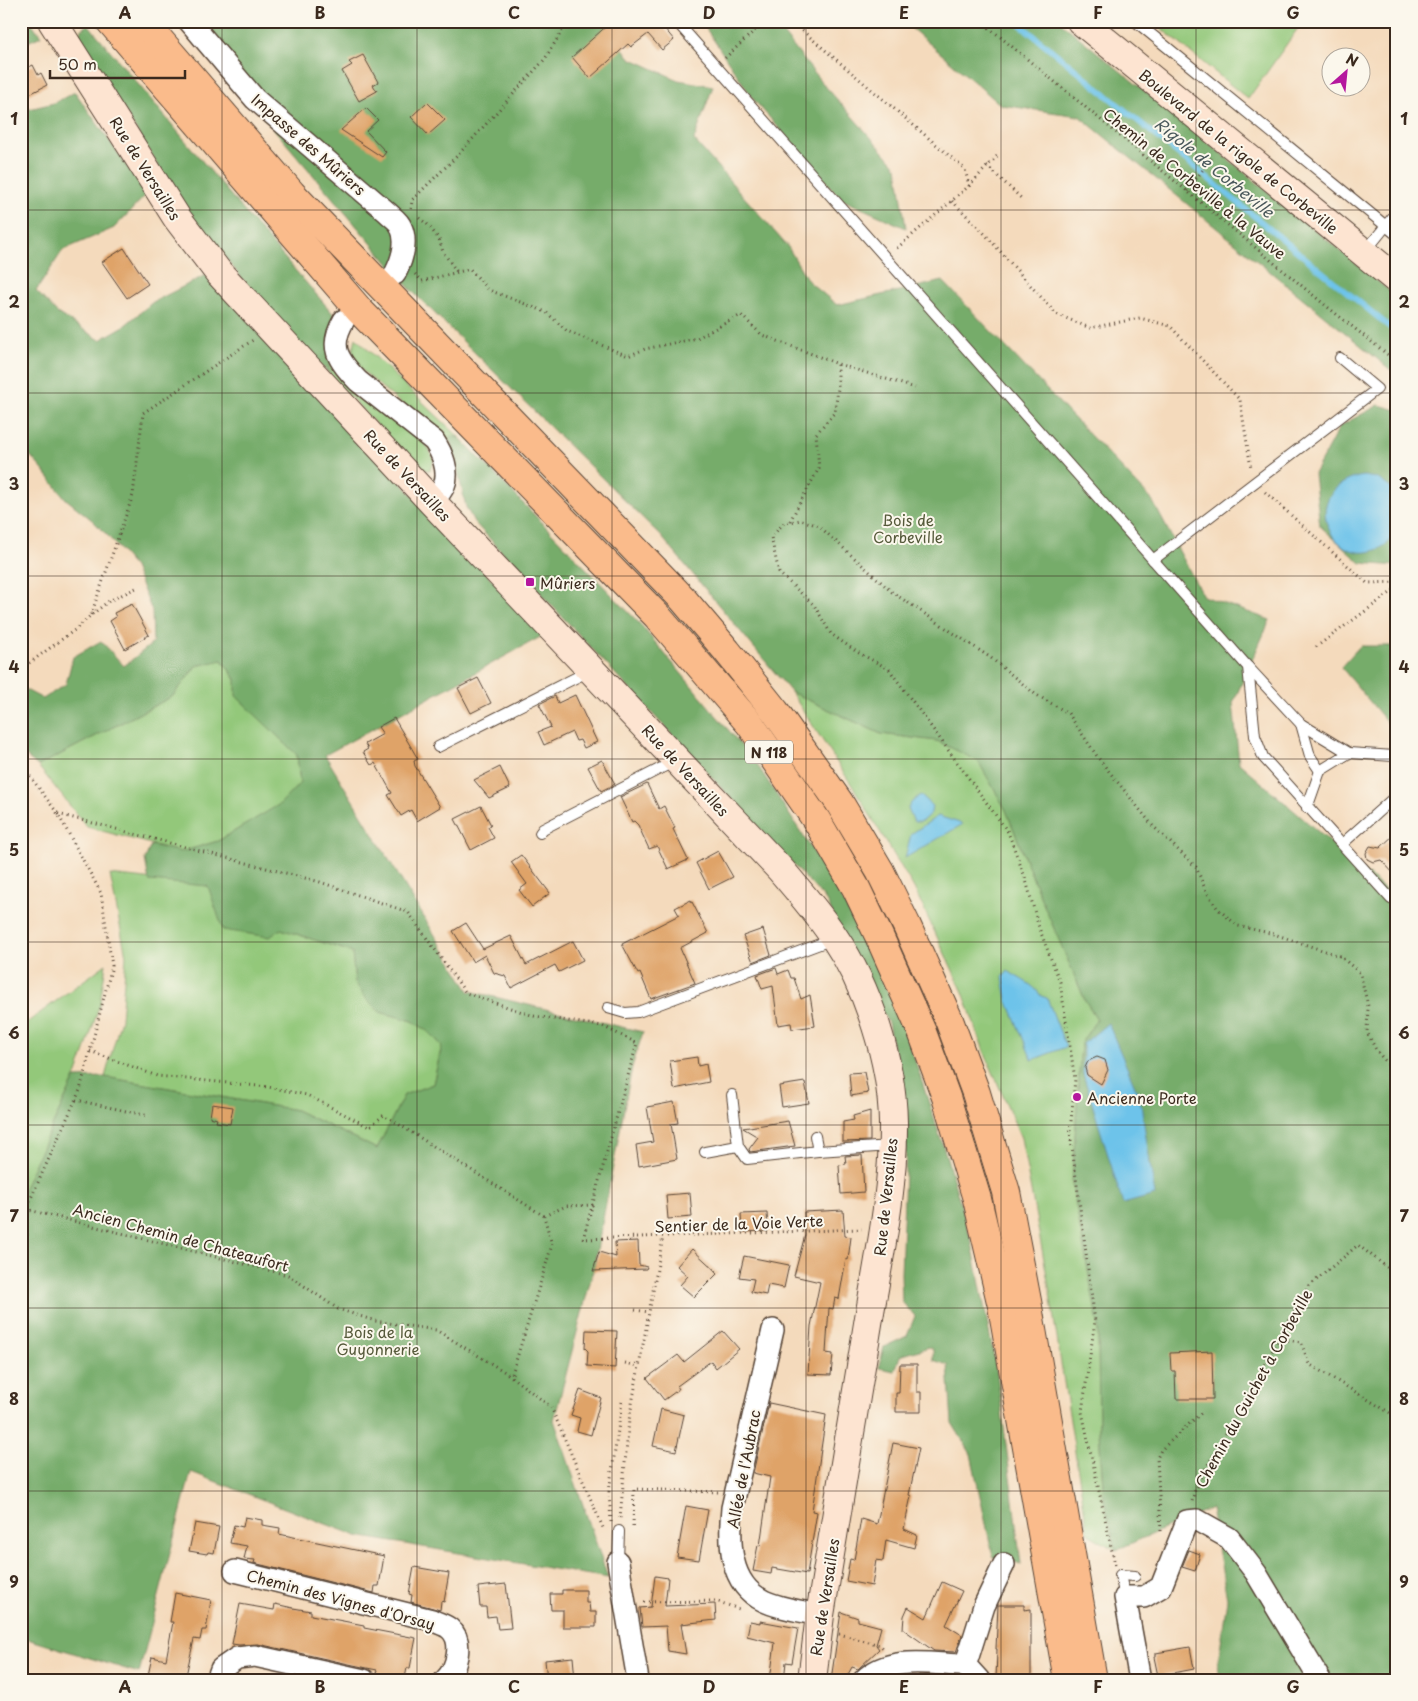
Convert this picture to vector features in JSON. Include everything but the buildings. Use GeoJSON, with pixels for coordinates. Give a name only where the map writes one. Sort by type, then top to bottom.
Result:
{"type":"FeatureCollection","features":[{"type":"Feature","properties":{"kind":"highway","name":"N 118"},"geometry":{"type":"LineString","coordinates":[[110,21],[360,310],[663,623],[750,724],[817,822],[864,904],[922,1032],[946,1097],[977,1199],[1002,1306],[1068,1680]]}},
{"type":"Feature","properties":{"kind":"highway","name":"N 118"},"geometry":{"type":"LineString","coordinates":[[143,21],[292,194],[682,598],[728,650],[780,718],[840,802],[880,871],[949,1020],[976,1093],[1006,1192],[1027,1300],[1093,1680]]}},
{"type":"Feature","properties":{"kind":"main road","name":"Boulevard de la rigole de Corbeville"},"geometry":{"type":"LineString","coordinates":[[1081,21],[1397,280]]}},
{"type":"Feature","properties":{"kind":"main road","name":"Rue de Versailles"},"geometry":{"type":"LineString","coordinates":[[54,31],[177,218],[219,274],[798,890],[835,939],[854,973],[876,1026],[890,1089],[893,1121],[890,1183],[828,1624],[812,1680]]}},
{"type":"Feature","properties":{"kind":"street","name":"Impasse des Mûriers"},"geometry":{"type":"LineString","coordinates":[[189,21],[255,99],[388,212],[401,226],[404,245],[402,260],[395,274]]}},
{"type":"Feature","properties":{"kind":"street"},"geometry":{"type":"LineString","coordinates":[[344,320],[336,337],[336,351],[347,370],[358,381],[434,441],[440,450],[444,464],[445,480],[444,486],[433,503]]}},
{"type":"Feature","properties":{"kind":"street","name":"Allée de l'Aubrac"},"geometry":{"type":"LineString","coordinates":[[773,1330],[732,1508],[730,1536],[734,1563],[742,1582],[762,1600],[828,1624]]}},
{"type":"Feature","properties":{"kind":"street"},"geometry":{"type":"LineString","coordinates":[[1140,1680],[1125,1597],[1144,1597],[1161,1587],[1187,1521],[1197,1520],[1229,1538],[1256,1573],[1320,1680]]}},
{"type":"Feature","properties":{"kind":"street"},"geometry":{"type":"LineString","coordinates":[[618,1562],[638,1680]]}},
{"type":"Feature","properties":{"kind":"street"},"geometry":{"type":"LineString","coordinates":[[962,1665],[968,1657],[984,1606],[1004,1564]]}},
{"type":"Feature","properties":{"kind":"street","name":"Chemin des Vignes d'Orsay"},"geometry":{"type":"LineString","coordinates":[[234,1571],[432,1620],[450,1629],[458,1644],[457,1662],[445,1680]]}},
{"type":"Feature","properties":{"kind":"street"},"geometry":{"type":"LineString","coordinates":[[217,1680],[221,1669],[237,1658],[255,1656],[364,1680]]}},
{"type":"Feature","properties":{"kind":"street"},"geometry":{"type":"LineString","coordinates":[[864,1680],[878,1671],[890,1673],[898,1663],[962,1665],[969,1669],[979,1680]]}},
{"type":"Feature","properties":{"kind":"lane"},"geometry":{"type":"LineString","coordinates":[[1135,21],[1397,235]]}},
{"type":"Feature","properties":{"kind":"lane"},"geometry":{"type":"LineString","coordinates":[[678,23],[1152,560],[1300,724],[1349,753],[1394,756],[1397,758]]}},
{"type":"Feature","properties":{"kind":"lane"},"geometry":{"type":"LineString","coordinates":[[1364,253],[1397,212]]}},
{"type":"Feature","properties":{"kind":"lane"},"geometry":{"type":"LineString","coordinates":[[1152,560],[1377,389],[1340,358]]}},
{"type":"Feature","properties":{"kind":"lane"},"geometry":{"type":"LineString","coordinates":[[1248,667],[1255,736],[1263,757],[1391,899],[1397,901]]}},
{"type":"Feature","properties":{"kind":"lane"},"geometry":{"type":"LineString","coordinates":[[438,747],[591,670]]}},
{"type":"Feature","properties":{"kind":"lane"},"geometry":{"type":"LineString","coordinates":[[1300,724],[1310,756],[1320,772]]}},
{"type":"Feature","properties":{"kind":"lane"},"geometry":{"type":"LineString","coordinates":[[1307,808],[1320,772],[1349,753]]}},
{"type":"Feature","properties":{"kind":"lane"},"geometry":{"type":"LineString","coordinates":[[540,833],[543,829],[677,761]]}},
{"type":"Feature","properties":{"kind":"lane"},"geometry":{"type":"LineString","coordinates":[[1342,844],[1397,795]]}},
{"type":"Feature","properties":{"kind":"lane"},"geometry":{"type":"LineString","coordinates":[[608,1008],[625,1013],[638,1012],[835,939]]}},
{"type":"Feature","properties":{"kind":"lane"},"geometry":{"type":"LineString","coordinates":[[732,1095],[738,1146],[747,1159],[892,1146]]}},
{"type":"Feature","properties":{"kind":"lane"},"geometry":{"type":"LineString","coordinates":[[815,1136],[818,1152]]}},
{"type":"Feature","properties":{"kind":"lane"},"geometry":{"type":"LineString","coordinates":[[705,1152],[738,1146]]}},
{"type":"Feature","properties":{"kind":"lane"},"geometry":{"type":"LineString","coordinates":[[618,1562],[619,1531]]}},
{"type":"Feature","properties":{"kind":"lane"},"geometry":{"type":"LineString","coordinates":[[1125,1597],[1120,1575],[1134,1576]]}},
{"type":"Feature","properties":{"kind":"path"},"geometry":{"type":"LineString","coordinates":[[457,272],[443,252],[439,239],[427,224],[411,212],[412,200],[458,156],[545,59],[568,21]]}},
{"type":"Feature","properties":{"kind":"path"},"geometry":{"type":"LineString","coordinates":[[716,66],[765,21]]}},
{"type":"Feature","properties":{"kind":"path"},"geometry":{"type":"LineString","coordinates":[[791,21],[965,168],[969,186]]}},
{"type":"Feature","properties":{"kind":"path","name":"Chemin de Corbeville à la Vauve"},"geometry":{"type":"LineString","coordinates":[[981,21],[1397,362]]}},
{"type":"Feature","properties":{"kind":"path"},"geometry":{"type":"LineString","coordinates":[[985,25],[988,21]]}},
{"type":"Feature","properties":{"kind":"path"},"geometry":{"type":"LineString","coordinates":[[886,258],[969,186],[997,156]]}},
{"type":"Feature","properties":{"kind":"path"},"geometry":{"type":"LineString","coordinates":[[1187,191],[1208,163]]}},
{"type":"Feature","properties":{"kind":"path"},"geometry":{"type":"LineString","coordinates":[[987,166],[1022,198]]}},
{"type":"Feature","properties":{"kind":"path"},"geometry":{"type":"LineString","coordinates":[[952,200],[1056,314],[1090,328],[1140,318],[1170,326],[1240,400],[1254,482],[1367,583],[1397,582]]}},
{"type":"Feature","properties":{"kind":"path"},"geometry":{"type":"LineString","coordinates":[[395,274],[415,273],[422,281],[470,269],[489,290],[546,312],[567,331],[628,356],[645,349],[697,338],[741,315],[762,335],[838,364],[872,373],[896,383],[915,388]]}},
{"type":"Feature","properties":{"kind":"path"},"geometry":{"type":"LineString","coordinates":[[91,615],[133,495],[144,413],[269,329]]}},
{"type":"Feature","properties":{"kind":"path"},"geometry":{"type":"LineString","coordinates":[[790,522],[819,468],[816,434],[835,412],[838,364]]}},
{"type":"Feature","properties":{"kind":"path"},"geometry":{"type":"LineString","coordinates":[[1120,1575],[1114,1562],[1082,1412],[1095,1321],[1070,1132],[1075,1079],[1060,982],[1039,928],[1026,880],[1008,832],[889,669],[857,652],[831,634],[814,605],[779,573],[771,537],[784,523],[801,520],[819,526],[892,592],[991,658],[1035,694],[1068,713],[1099,759],[1153,826],[1196,867],[1206,891],[1218,909],[1238,926],[1274,934],[1340,956],[1360,973],[1368,1006],[1367,1032],[1376,1050],[1397,1075]]}},
{"type":"Feature","properties":{"kind":"path"},"geometry":{"type":"LineString","coordinates":[[21,669],[76,629],[109,601],[136,588]]}},
{"type":"Feature","properties":{"kind":"path"},"geometry":{"type":"LineString","coordinates":[[1316,647],[1397,588]]}},
{"type":"Feature","properties":{"kind":"path"},"geometry":{"type":"LineString","coordinates":[[21,764],[58,814],[101,893],[112,966],[80,1090],[26,1209]]}},
{"type":"Feature","properties":{"kind":"path"},"geometry":{"type":"LineString","coordinates":[[58,814],[320,882],[408,912],[466,993],[534,1016],[602,1026],[637,1043],[593,1205],[566,1206],[544,1216]]}},
{"type":"Feature","properties":{"kind":"path"},"geometry":{"type":"LineString","coordinates":[[90,1051],[157,1076],[268,1087],[307,1095],[369,1127],[384,1115],[544,1216],[552,1245],[512,1377]]}},
{"type":"Feature","properties":{"kind":"path"},"geometry":{"type":"LineString","coordinates":[[76,1100],[148,1116]]}},
{"type":"Feature","properties":{"kind":"path","name":"Sentier de la Voie Verte"},"geometry":{"type":"LineString","coordinates":[[593,1205],[583,1239],[884,1228]]}},
{"type":"Feature","properties":{"kind":"path","name":"Ancien Chemin de Chateaufort"},"geometry":{"type":"LineString","coordinates":[[21,1208],[288,1275],[338,1309],[375,1321],[436,1330],[512,1377],[551,1407],[618,1562]]}},
{"type":"Feature","properties":{"kind":"path"},"geometry":{"type":"LineString","coordinates":[[619,1531],[620,1500],[629,1420],[663,1237]]}},
{"type":"Feature","properties":{"kind":"path","name":"Chemin du Guichet à Corbeville"},"geometry":{"type":"LineString","coordinates":[[1187,1521],[1195,1490],[1204,1472],[1308,1287],[1358,1245],[1397,1275]]}},
{"type":"Feature","properties":{"kind":"path"},"geometry":{"type":"LineString","coordinates":[[635,1310],[649,1312]]}},
{"type":"Feature","properties":{"kind":"path"},"geometry":{"type":"LineString","coordinates":[[1278,1339],[1301,1342],[1309,1364],[1397,1417]]}},
{"type":"Feature","properties":{"kind":"path"},"geometry":{"type":"LineString","coordinates":[[625,1363],[639,1366]]}},
{"type":"Feature","properties":{"kind":"path"},"geometry":{"type":"LineString","coordinates":[[619,1531],[612,1525],[609,1492],[622,1402]]}},
{"type":"Feature","properties":{"kind":"path"},"geometry":{"type":"LineString","coordinates":[[1159,1540],[1162,1531],[1157,1458],[1161,1450],[1201,1413]]}},
{"type":"Feature","properties":{"kind":"path"},"geometry":{"type":"LineString","coordinates":[[633,1527],[634,1488],[736,1492]]}},
{"type":"Feature","properties":{"kind":"path"},"geometry":{"type":"LineString","coordinates":[[626,1603],[716,1601],[747,1612]]}},
{"type":"Feature","properties":{"kind":"path"},"geometry":{"type":"LineString","coordinates":[[828,1624],[853,1638]]}},
{"type":"Feature","properties":{"kind":"green space"},"geometry":{"type":"Polygon","coordinates":[[[21,21],[30,21],[41,36],[21,45],[21,21]]]}},
{"type":"Feature","properties":{"kind":"green space","name":"Bois de Corbeville"},"geometry":{"type":"Polygon","coordinates":[[[182,21],[606,21],[606,26],[630,58],[678,80],[713,86],[694,140],[788,247],[808,281],[837,305],[943,281],[1152,500],[1203,596],[1270,620],[1233,703],[1239,763],[1397,900],[1397,1680],[1220,1680],[1218,1664],[1227,1599],[1211,1508],[1116,1550],[1104,1499],[1099,1431],[1098,1324],[1072,1184],[1081,1043],[1097,1019],[1085,1000],[1040,896],[1006,810],[978,761],[937,741],[881,734],[791,692],[661,536],[411,290],[182,21]]]}},
{"type":"Feature","properties":{"kind":"green space"},"geometry":{"type":"Polygon","coordinates":[[[701,21],[773,21],[819,79],[897,167],[906,228],[841,199],[754,100],[701,21]]]}},
{"type":"Feature","properties":{"kind":"green space"},"geometry":{"type":"Polygon","coordinates":[[[903,21],[1059,21],[1397,297],[1397,375],[1079,116],[1001,105],[903,21]]]}},
{"type":"Feature","properties":{"kind":"green space"},"geometry":{"type":"Polygon","coordinates":[[[1152,21],[1303,21],[1248,99],[1152,21]]]}},
{"type":"Feature","properties":{"kind":"green space"},"geometry":{"type":"Polygon","coordinates":[[[88,24],[248,216],[336,317],[327,356],[330,375],[268,311],[179,200],[77,34],[88,24]]]}},
{"type":"Feature","properties":{"kind":"green space","name":"Bois de la Guyonnerie"},"geometry":{"type":"Polygon","coordinates":[[[75,92],[147,194],[114,228],[63,250],[36,291],[57,313],[100,340],[124,326],[153,302],[206,275],[544,635],[325,755],[469,991],[643,1032],[632,1067],[593,1271],[554,1420],[608,1578],[357,1536],[191,1472],[139,1673],[21,1637],[21,1195],[75,1078],[105,1077],[296,1110],[377,1149],[404,1095],[433,1084],[442,1046],[430,1033],[413,1021],[380,1012],[366,999],[355,982],[352,952],[281,929],[270,937],[223,930],[208,886],[149,881],[145,859],[151,845],[181,852],[218,841],[280,804],[300,783],[297,755],[236,696],[236,679],[222,660],[196,666],[173,696],[38,766],[21,752],[21,691],[24,689],[43,699],[66,684],[73,657],[101,641],[124,666],[153,643],[152,611],[134,567],[92,520],[66,499],[21,445],[21,111],[54,103],[75,92]]]}},
{"type":"Feature","properties":{"kind":"green space"},"geometry":{"type":"Polygon","coordinates":[[[356,338],[460,438],[451,436],[452,444],[350,360],[356,338]]]}},
{"type":"Feature","properties":{"kind":"green space"},"geometry":{"type":"Polygon","coordinates":[[[327,356],[428,447],[434,460],[430,470],[422,470],[411,462],[330,375],[327,356]]]}},
{"type":"Feature","properties":{"kind":"green space"},"geometry":{"type":"Polygon","coordinates":[[[1379,405],[1397,410],[1397,566],[1361,563],[1320,526],[1314,474],[1340,426],[1379,405]]]}},
{"type":"Feature","properties":{"kind":"green space"},"geometry":{"type":"Polygon","coordinates":[[[450,436],[460,438],[640,624],[756,763],[833,882],[874,962],[904,1027],[946,1155],[972,1243],[997,1373],[1021,1564],[993,1557],[971,1454],[952,1423],[948,1365],[933,1360],[933,1350],[929,1347],[900,1356],[895,1371],[879,1368],[884,1347],[907,1336],[915,1316],[902,1302],[901,1274],[907,1121],[888,1023],[825,899],[474,522],[466,507],[450,436]]]}},
{"type":"Feature","properties":{"kind":"green space"},"geometry":{"type":"Polygon","coordinates":[[[1360,646],[1397,646],[1397,734],[1341,667],[1360,646]]]}},
{"type":"Feature","properties":{"kind":"green space"},"geometry":{"type":"Polygon","coordinates":[[[222,660],[271,729],[297,755],[300,783],[281,804],[218,841],[181,852],[87,827],[38,766],[173,696],[196,666],[222,660]]]}},
{"type":"Feature","properties":{"kind":"green space"},"geometry":{"type":"Polygon","coordinates":[[[791,692],[881,734],[937,741],[978,760],[1006,810],[1040,896],[1085,1000],[1097,1019],[1081,1043],[1072,1184],[1098,1324],[1099,1431],[1104,1499],[1116,1550],[1088,1534],[1048,1281],[1021,1138],[984,1051],[963,992],[914,888],[855,790],[791,692]]]}},
{"type":"Feature","properties":{"kind":"green space"},"geometry":{"type":"Polygon","coordinates":[[[110,875],[208,886],[281,929],[352,952],[355,982],[380,1012],[413,1021],[430,1033],[442,1045],[433,1084],[404,1095],[377,1149],[296,1110],[105,1077],[121,1019],[126,956],[110,875]]]}},
{"type":"Feature","properties":{"kind":"green space"},"geometry":{"type":"Polygon","coordinates":[[[106,964],[100,1003],[75,1078],[21,1195],[21,1027],[106,964]]]}},
{"type":"Feature","properties":{"kind":"water"},"geometry":{"type":"Polygon","coordinates":[[[1363,476],[1377,478],[1391,488],[1397,496],[1396,535],[1384,546],[1366,552],[1350,550],[1337,540],[1328,527],[1325,512],[1329,497],[1341,484],[1363,476]]]}},
{"type":"Feature","properties":{"kind":"water"},"geometry":{"type":"Polygon","coordinates":[[[920,795],[932,806],[931,813],[921,822],[914,822],[908,808],[920,795]]]}},
{"type":"Feature","properties":{"kind":"water"},"geometry":{"type":"Polygon","coordinates":[[[938,816],[963,824],[905,858],[911,834],[938,816]]]}},
{"type":"Feature","properties":{"kind":"water"},"geometry":{"type":"Polygon","coordinates":[[[1008,971],[1030,985],[1041,996],[1047,998],[1066,1047],[1032,1060],[1007,1000],[1003,977],[1008,971]]]}},
{"type":"Feature","properties":{"kind":"water"},"geometry":{"type":"Polygon","coordinates":[[[1108,1023],[1140,1098],[1155,1195],[1123,1204],[1083,1074],[1083,1044],[1108,1023]]]}},
{"type":"Feature","properties":{"kind":"waterway","name":"Rigole de Corbeville"},"geometry":{"type":"LineString","coordinates":[[1016,21],[1397,333]]}},
{"type":"Feature","properties":{"kind":"place","name":"Mûriers"},"geometry":{"type":"Point","coordinates":[530,582]}},
{"type":"Feature","properties":{"kind":"place","name":"Ancienne Porte"},"geometry":{"type":"Point","coordinates":[1077,1097]}}]}
